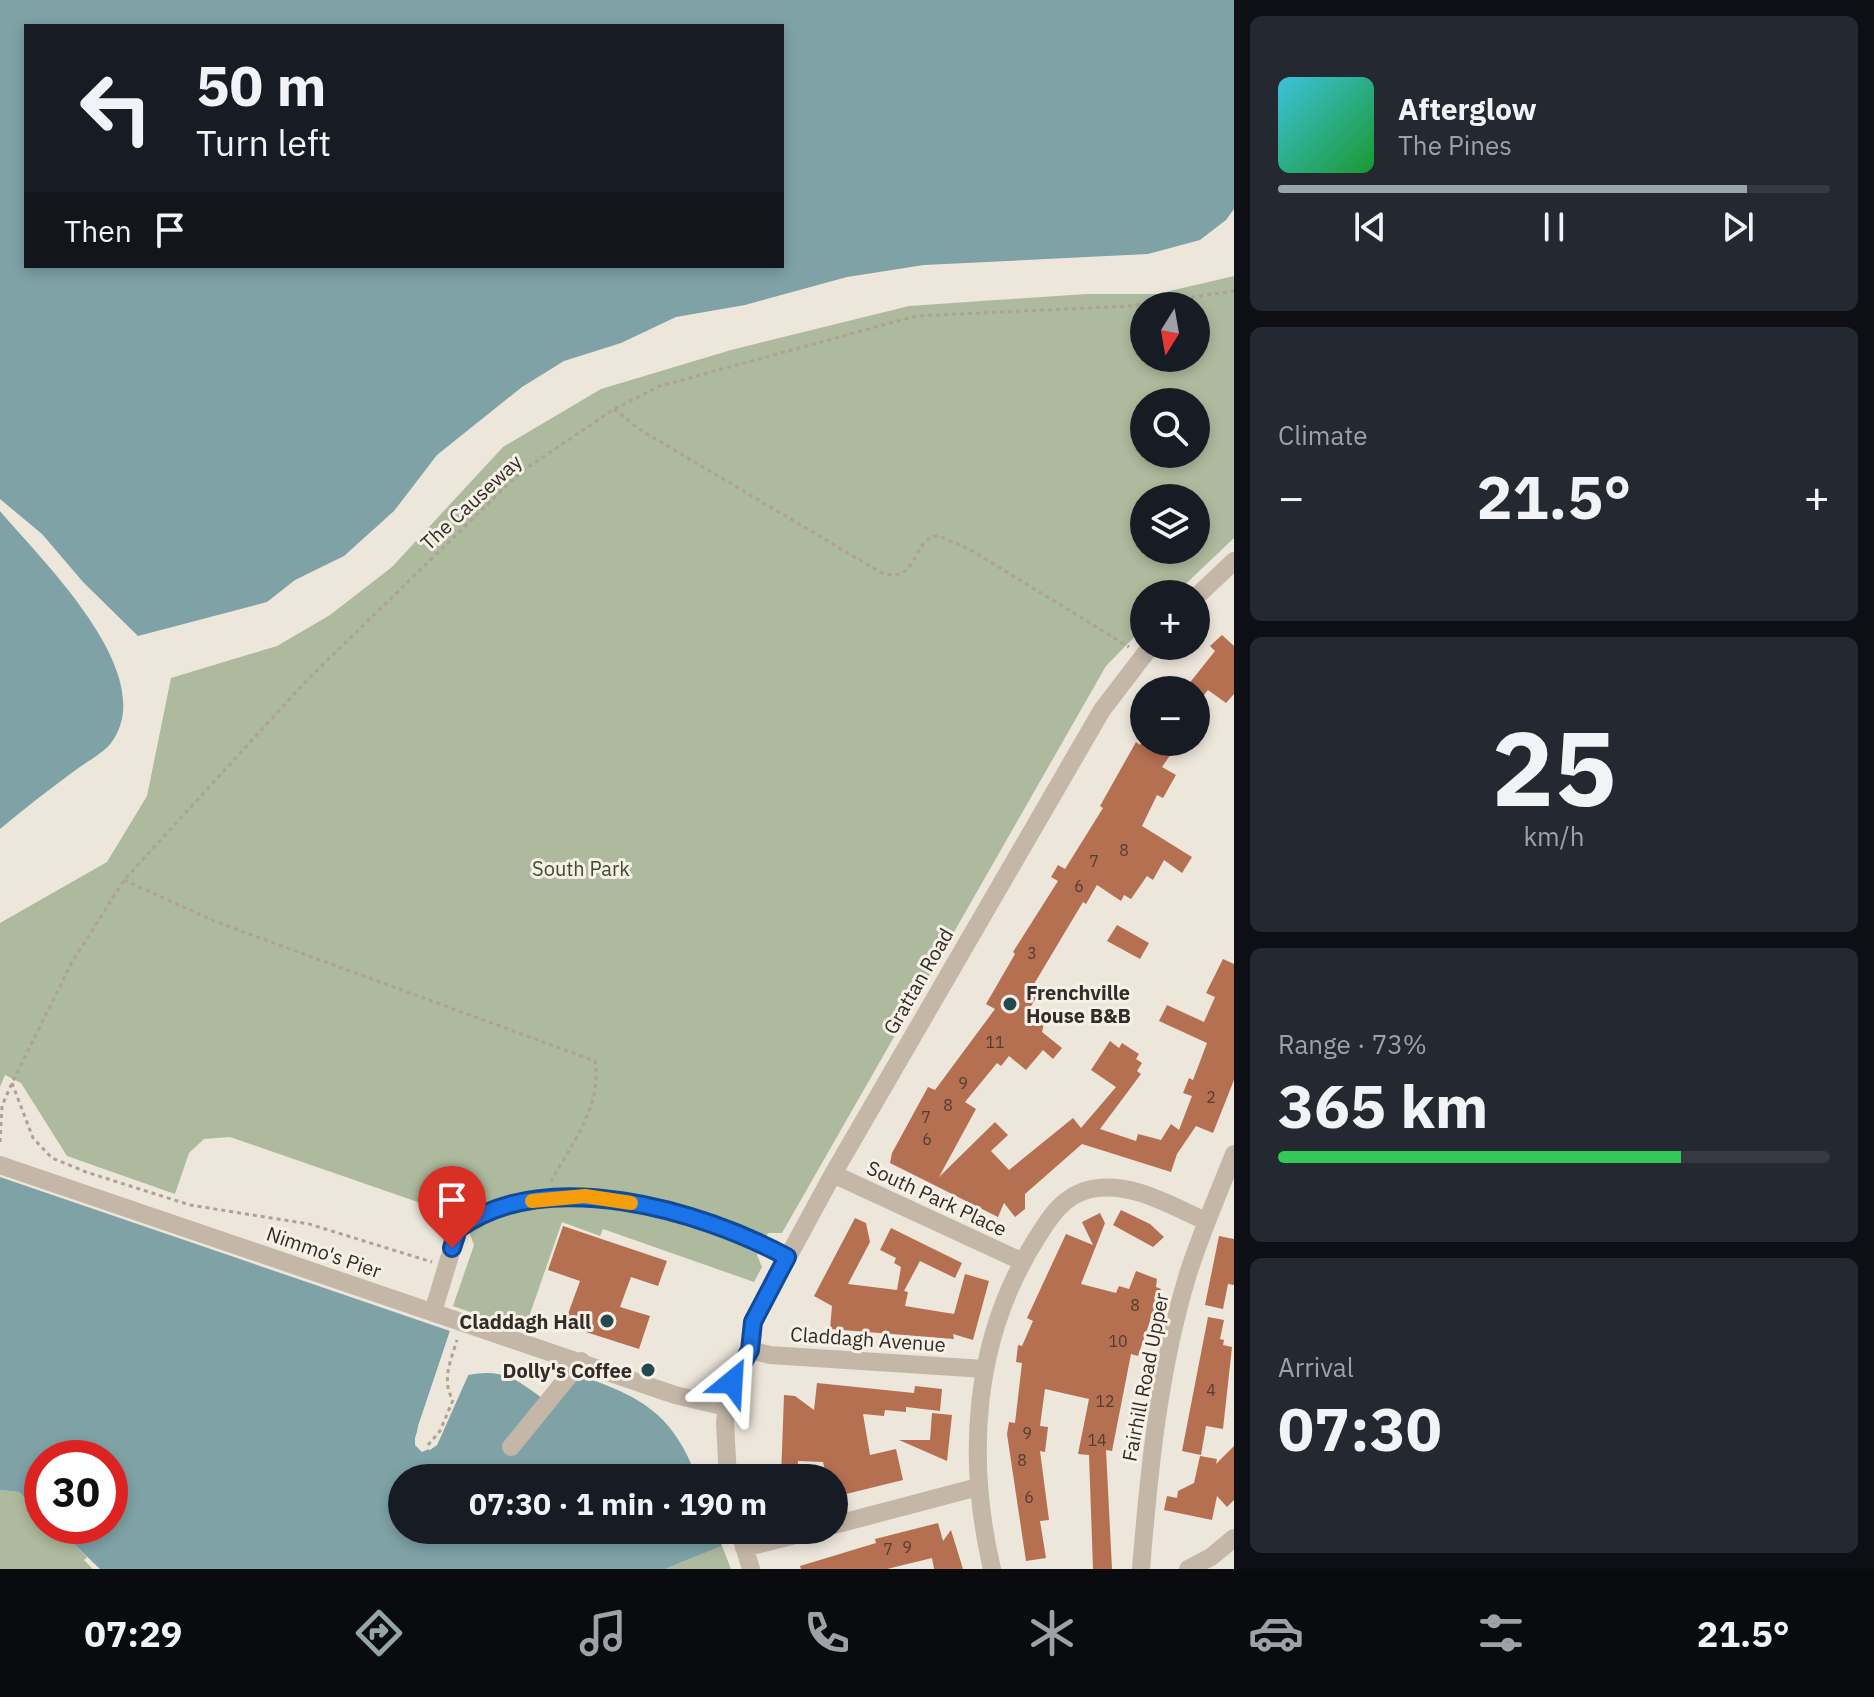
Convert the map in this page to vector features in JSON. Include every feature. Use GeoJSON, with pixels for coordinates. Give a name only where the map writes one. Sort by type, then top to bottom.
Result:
{"type":"FeatureCollection","features":[{"type":"Feature","properties":{"kind":"street"},"geometry":{"type":"LineString","coordinates":[[1210,584],[1234,561]]}},
{"type":"Feature","properties":{"kind":"street","name":"Grattan Road"},"geometry":{"type":"LineString","coordinates":[[726,1407],[729,1390],[750,1350],[753,1322],[833,1174],[1102,710],[1140,660]]}},
{"type":"Feature","properties":{"kind":"street","name":"Fairhill Road Upper"},"geometry":{"type":"LineString","coordinates":[[1141,1569],[1150,1472],[1167,1360],[1188,1275],[1234,1154]]}},
{"type":"Feature","properties":{"kind":"street","name":"Nimmo's Pier"},"geometry":{"type":"LineString","coordinates":[[0,1165],[675,1395],[726,1407]]}},
{"type":"Feature","properties":{"kind":"street","name":"South Park Place"},"geometry":{"type":"LineString","coordinates":[[833,1174],[1023,1262]]}},
{"type":"Feature","properties":{"kind":"street"},"geometry":{"type":"LineString","coordinates":[[992,1569],[978,1487],[977,1424],[984,1369],[1023,1262],[1062,1204],[1093,1189],[1121,1188],[1144,1194],[1206,1221]]}},
{"type":"Feature","properties":{"kind":"street"},"geometry":{"type":"LineString","coordinates":[[433,1312],[458,1229],[488,1211],[541,1199],[585,1196],[627,1201],[763,1243],[787,1257]]}},
{"type":"Feature","properties":{"kind":"street","name":"Claddagh Avenue"},"geometry":{"type":"LineString","coordinates":[[750,1350],[770,1355],[984,1369]]}},
{"type":"Feature","properties":{"kind":"street"},"geometry":{"type":"LineString","coordinates":[[511,1447],[581,1361]]}},
{"type":"Feature","properties":{"kind":"street"},"geometry":{"type":"LineString","coordinates":[[726,1407],[728,1464]]}},
{"type":"Feature","properties":{"kind":"street"},"geometry":{"type":"LineString","coordinates":[[848,1521],[978,1487]]}},
{"type":"Feature","properties":{"kind":"street"},"geometry":{"type":"LineString","coordinates":[[1188,1569],[1211,1557],[1234,1538]]}},
{"type":"Feature","properties":{"kind":"street"},"geometry":{"type":"LineString","coordinates":[[744,1544],[751,1569]]}},
{"type":"Feature","properties":{"kind":"path","name":"The Causeway"},"geometry":{"type":"LineString","coordinates":[[0,1142],[2,1106],[12,1083],[71,964],[124,880],[308,679],[521,472],[614,409],[660,386],[916,316],[1130,306],[1222,290],[1234,291]]}},
{"type":"Feature","properties":{"kind":"path"},"geometry":{"type":"LineString","coordinates":[[614,409],[639,429],[880,572],[894,576],[905,572],[925,541],[939,536],[971,550],[1129,647]]}},
{"type":"Feature","properties":{"kind":"path"},"geometry":{"type":"LineString","coordinates":[[124,880],[214,921],[595,1061],[599,1081],[583,1123],[541,1199]]}},
{"type":"Feature","properties":{"kind":"path"},"geometry":{"type":"LineString","coordinates":[[12,1083],[33,1138],[52,1158],[190,1205],[309,1224],[447,1267]]}},
{"type":"Feature","properties":{"kind":"path"},"geometry":{"type":"LineString","coordinates":[[428,1445],[440,1431],[453,1400],[447,1391],[448,1368],[459,1320]]}},
{"type":"Feature","properties":{"kind":"green space","name":"South Park"},"geometry":{"type":"Polygon","coordinates":[[[1234,276],[1234,538],[1210,561],[1210,484],[1130,484],[1130,564],[1207,564],[1190,580],[1130,580],[1130,641],[1106,666],[782,1233],[768,1233],[757,1255],[762,1267],[754,1282],[603,1229],[600,1236],[562,1222],[524,1331],[453,1306],[474,1245],[464,1218],[230,1137],[204,1139],[189,1153],[175,1194],[67,1156],[21,1083],[5,1075],[0,1087],[0,923],[107,862],[147,796],[171,678],[277,646],[330,615],[392,567],[503,447],[601,389],[731,350],[909,306],[1130,294],[1130,372],[1210,372],[1210,292],[1166,292],[1234,276]]]}},
{"type":"Feature","properties":{"kind":"green space"},"geometry":{"type":"Polygon","coordinates":[[[0,1490],[19,1492],[24,1497],[24,1544],[74,1544],[87,1557],[84,1560],[93,1569],[0,1569],[0,1490]]]}},
{"type":"Feature","properties":{"kind":"green space"},"geometry":{"type":"Polygon","coordinates":[[[722,1546],[731,1569],[665,1569],[722,1546]]]}},
{"type":"Feature","properties":{"kind":"water"},"geometry":{"type":"Polygon","coordinates":[[[0,0],[1234,0],[1234,209],[1226,220],[1200,240],[1148,254],[924,265],[847,277],[745,305],[676,317],[621,343],[564,361],[522,387],[437,455],[394,511],[344,556],[295,580],[267,602],[138,636],[83,582],[42,534],[0,499],[0,0]]]}},
{"type":"Feature","properties":{"kind":"water"},"geometry":{"type":"Polygon","coordinates":[[[0,511],[67,588],[90,620],[109,653],[121,685],[123,716],[108,747],[0,829],[0,511]]]}},
{"type":"Feature","properties":{"kind":"water"},"geometry":{"type":"Polygon","coordinates":[[[0,1177],[450,1331],[418,1426],[415,1445],[430,1450],[437,1445],[468,1375],[500,1374],[542,1398],[581,1376],[621,1392],[653,1411],[677,1438],[691,1464],[388,1464],[388,1544],[722,1546],[665,1569],[100,1569],[74,1544],[128,1544],[128,1440],[24,1440],[24,1497],[19,1492],[0,1490],[0,1177]]]}},
{"type":"Feature","properties":{"kind":"pier"},"geometry":{"type":"Polygon","coordinates":[[[450,1331],[453,1333],[422,1427],[420,1446],[434,1442],[465,1373],[470,1371],[437,1445],[422,1452],[415,1445],[415,1438],[450,1331]]]}},
{"type":"Feature","properties":{"kind":"building"},"geometry":{"type":"Polygon","coordinates":[[[1222,635],[1234,646],[1234,694],[1226,703],[1210,691],[1210,676],[1195,676],[1215,651],[1210,646],[1222,635]]]}},
{"type":"Feature","properties":{"kind":"building"},"geometry":{"type":"Polygon","coordinates":[[[1130,753],[1130,756],[1169,756],[1162,767],[1176,775],[1163,798],[1157,795],[1142,826],[1192,857],[1182,873],[1164,860],[1153,880],[1147,876],[1131,899],[1124,895],[1121,901],[1097,885],[1086,904],[1083,902],[1034,984],[1042,988],[1031,1006],[1046,1015],[1042,1032],[1062,1048],[1053,1059],[1043,1050],[1026,1070],[1009,1056],[1001,1066],[997,1063],[965,1102],[976,1109],[939,1177],[995,1122],[1008,1135],[991,1151],[1009,1170],[1073,1118],[1081,1128],[1116,1087],[1091,1070],[1110,1041],[1119,1048],[1122,1043],[1139,1054],[1136,1059],[1142,1063],[1137,1071],[1141,1074],[1100,1129],[1136,1141],[1138,1134],[1161,1140],[1171,1124],[1179,1130],[1192,1096],[1183,1093],[1189,1078],[1193,1080],[1207,1043],[1159,1021],[1167,1005],[1204,1022],[1215,997],[1206,993],[1223,959],[1234,964],[1234,1080],[1213,1133],[1196,1126],[1177,1154],[1171,1172],[1082,1144],[1025,1194],[1025,1209],[1015,1217],[1004,1203],[998,1217],[890,1163],[892,1153],[928,1087],[935,1090],[995,1009],[986,1004],[1015,954],[1013,952],[1058,881],[1051,877],[1058,865],[1065,869],[1103,808],[1100,806],[1130,753]]]}},
{"type":"Feature","properties":{"kind":"building"},"geometry":{"type":"Polygon","coordinates":[[[1117,925],[1149,943],[1140,959],[1107,941],[1117,925]]]}},
{"type":"Feature","properties":{"kind":"building"},"geometry":{"type":"Polygon","coordinates":[[[1121,1210],[1150,1224],[1164,1237],[1153,1247],[1113,1225],[1121,1210]]]}},
{"type":"Feature","properties":{"kind":"building"},"geometry":{"type":"Polygon","coordinates":[[[1100,1213],[1105,1223],[1081,1284],[1116,1293],[1119,1286],[1129,1289],[1136,1271],[1157,1279],[1156,1287],[1161,1289],[1138,1356],[1131,1354],[1112,1451],[1106,1450],[1112,1569],[1093,1569],[1089,1455],[1078,1454],[1089,1399],[1045,1389],[1040,1426],[1048,1427],[1045,1452],[1040,1451],[1049,1520],[1040,1521],[1046,1558],[1026,1561],[1007,1434],[1009,1422],[1015,1423],[1022,1363],[1016,1362],[1018,1345],[1022,1346],[1033,1321],[1027,1318],[1066,1234],[1093,1245],[1082,1222],[1100,1213]]]}},
{"type":"Feature","properties":{"kind":"building"},"geometry":{"type":"Polygon","coordinates":[[[855,1218],[866,1223],[870,1242],[848,1284],[897,1290],[901,1267],[894,1263],[896,1258],[880,1250],[891,1228],[962,1263],[955,1278],[920,1261],[904,1291],[908,1292],[905,1306],[954,1314],[965,1274],[989,1281],[973,1340],[953,1334],[954,1339],[830,1329],[832,1306],[814,1296],[855,1218]]]}},
{"type":"Feature","properties":{"kind":"building"},"geometry":{"type":"Polygon","coordinates":[[[563,1226],[667,1261],[658,1286],[631,1277],[620,1307],[650,1316],[639,1349],[564,1325],[580,1281],[548,1270],[563,1226]]]}},
{"type":"Feature","properties":{"kind":"building"},"geometry":{"type":"Polygon","coordinates":[[[1219,1236],[1234,1239],[1234,1285],[1228,1284],[1223,1309],[1205,1305],[1219,1236]]]}},
{"type":"Feature","properties":{"kind":"building"},"geometry":{"type":"Polygon","coordinates":[[[1208,1317],[1224,1320],[1220,1339],[1224,1340],[1223,1345],[1232,1347],[1223,1429],[1206,1426],[1201,1455],[1182,1451],[1208,1317]]]}},
{"type":"Feature","properties":{"kind":"building"},"geometry":{"type":"Polygon","coordinates":[[[817,1383],[914,1393],[915,1386],[942,1389],[940,1411],[906,1407],[906,1412],[885,1410],[884,1416],[863,1414],[870,1455],[896,1449],[903,1480],[848,1494],[848,1464],[798,1461],[798,1464],[782,1464],[784,1395],[795,1396],[814,1410],[817,1383]]]}},
{"type":"Feature","properties":{"kind":"building"},"geometry":{"type":"Polygon","coordinates":[[[932,1413],[952,1415],[947,1461],[899,1440],[930,1440],[932,1413]]]}},
{"type":"Feature","properties":{"kind":"building"},"geometry":{"type":"Polygon","coordinates":[[[1234,1446],[1234,1500],[1227,1507],[1217,1496],[1212,1520],[1164,1510],[1167,1496],[1177,1498],[1178,1491],[1194,1483],[1200,1456],[1217,1459],[1216,1464],[1234,1446]]]}},
{"type":"Feature","properties":{"kind":"building"},"geometry":{"type":"Polygon","coordinates":[[[938,1523],[943,1541],[951,1530],[963,1569],[934,1569],[932,1558],[887,1569],[801,1569],[800,1566],[876,1543],[875,1539],[938,1523]]]}},
{"type":"Feature","properties":{"kind":"slow traffic"},"geometry":{"type":"LineString","coordinates":[[532,1201],[585,1196],[631,1203]]}},
{"type":"Feature","properties":{"kind":"place","name":"Frenchville House B&B"},"geometry":{"type":"Point","coordinates":[1010,1004]}},
{"type":"Feature","properties":{"kind":"place","name":"Claddagh Hall"},"geometry":{"type":"Point","coordinates":[607,1321]}},
{"type":"Feature","properties":{"kind":"place","name":"Dolly's Coffee"},"geometry":{"type":"Point","coordinates":[648,1370]}},
{"type":"Feature","properties":{"kind":"route"},"geometry":{"type":"LineString","coordinates":[[452,1248],[458,1229],[488,1211],[541,1199],[585,1196],[627,1201],[763,1243],[787,1257],[753,1322],[750,1350],[732,1382]]}}]}
